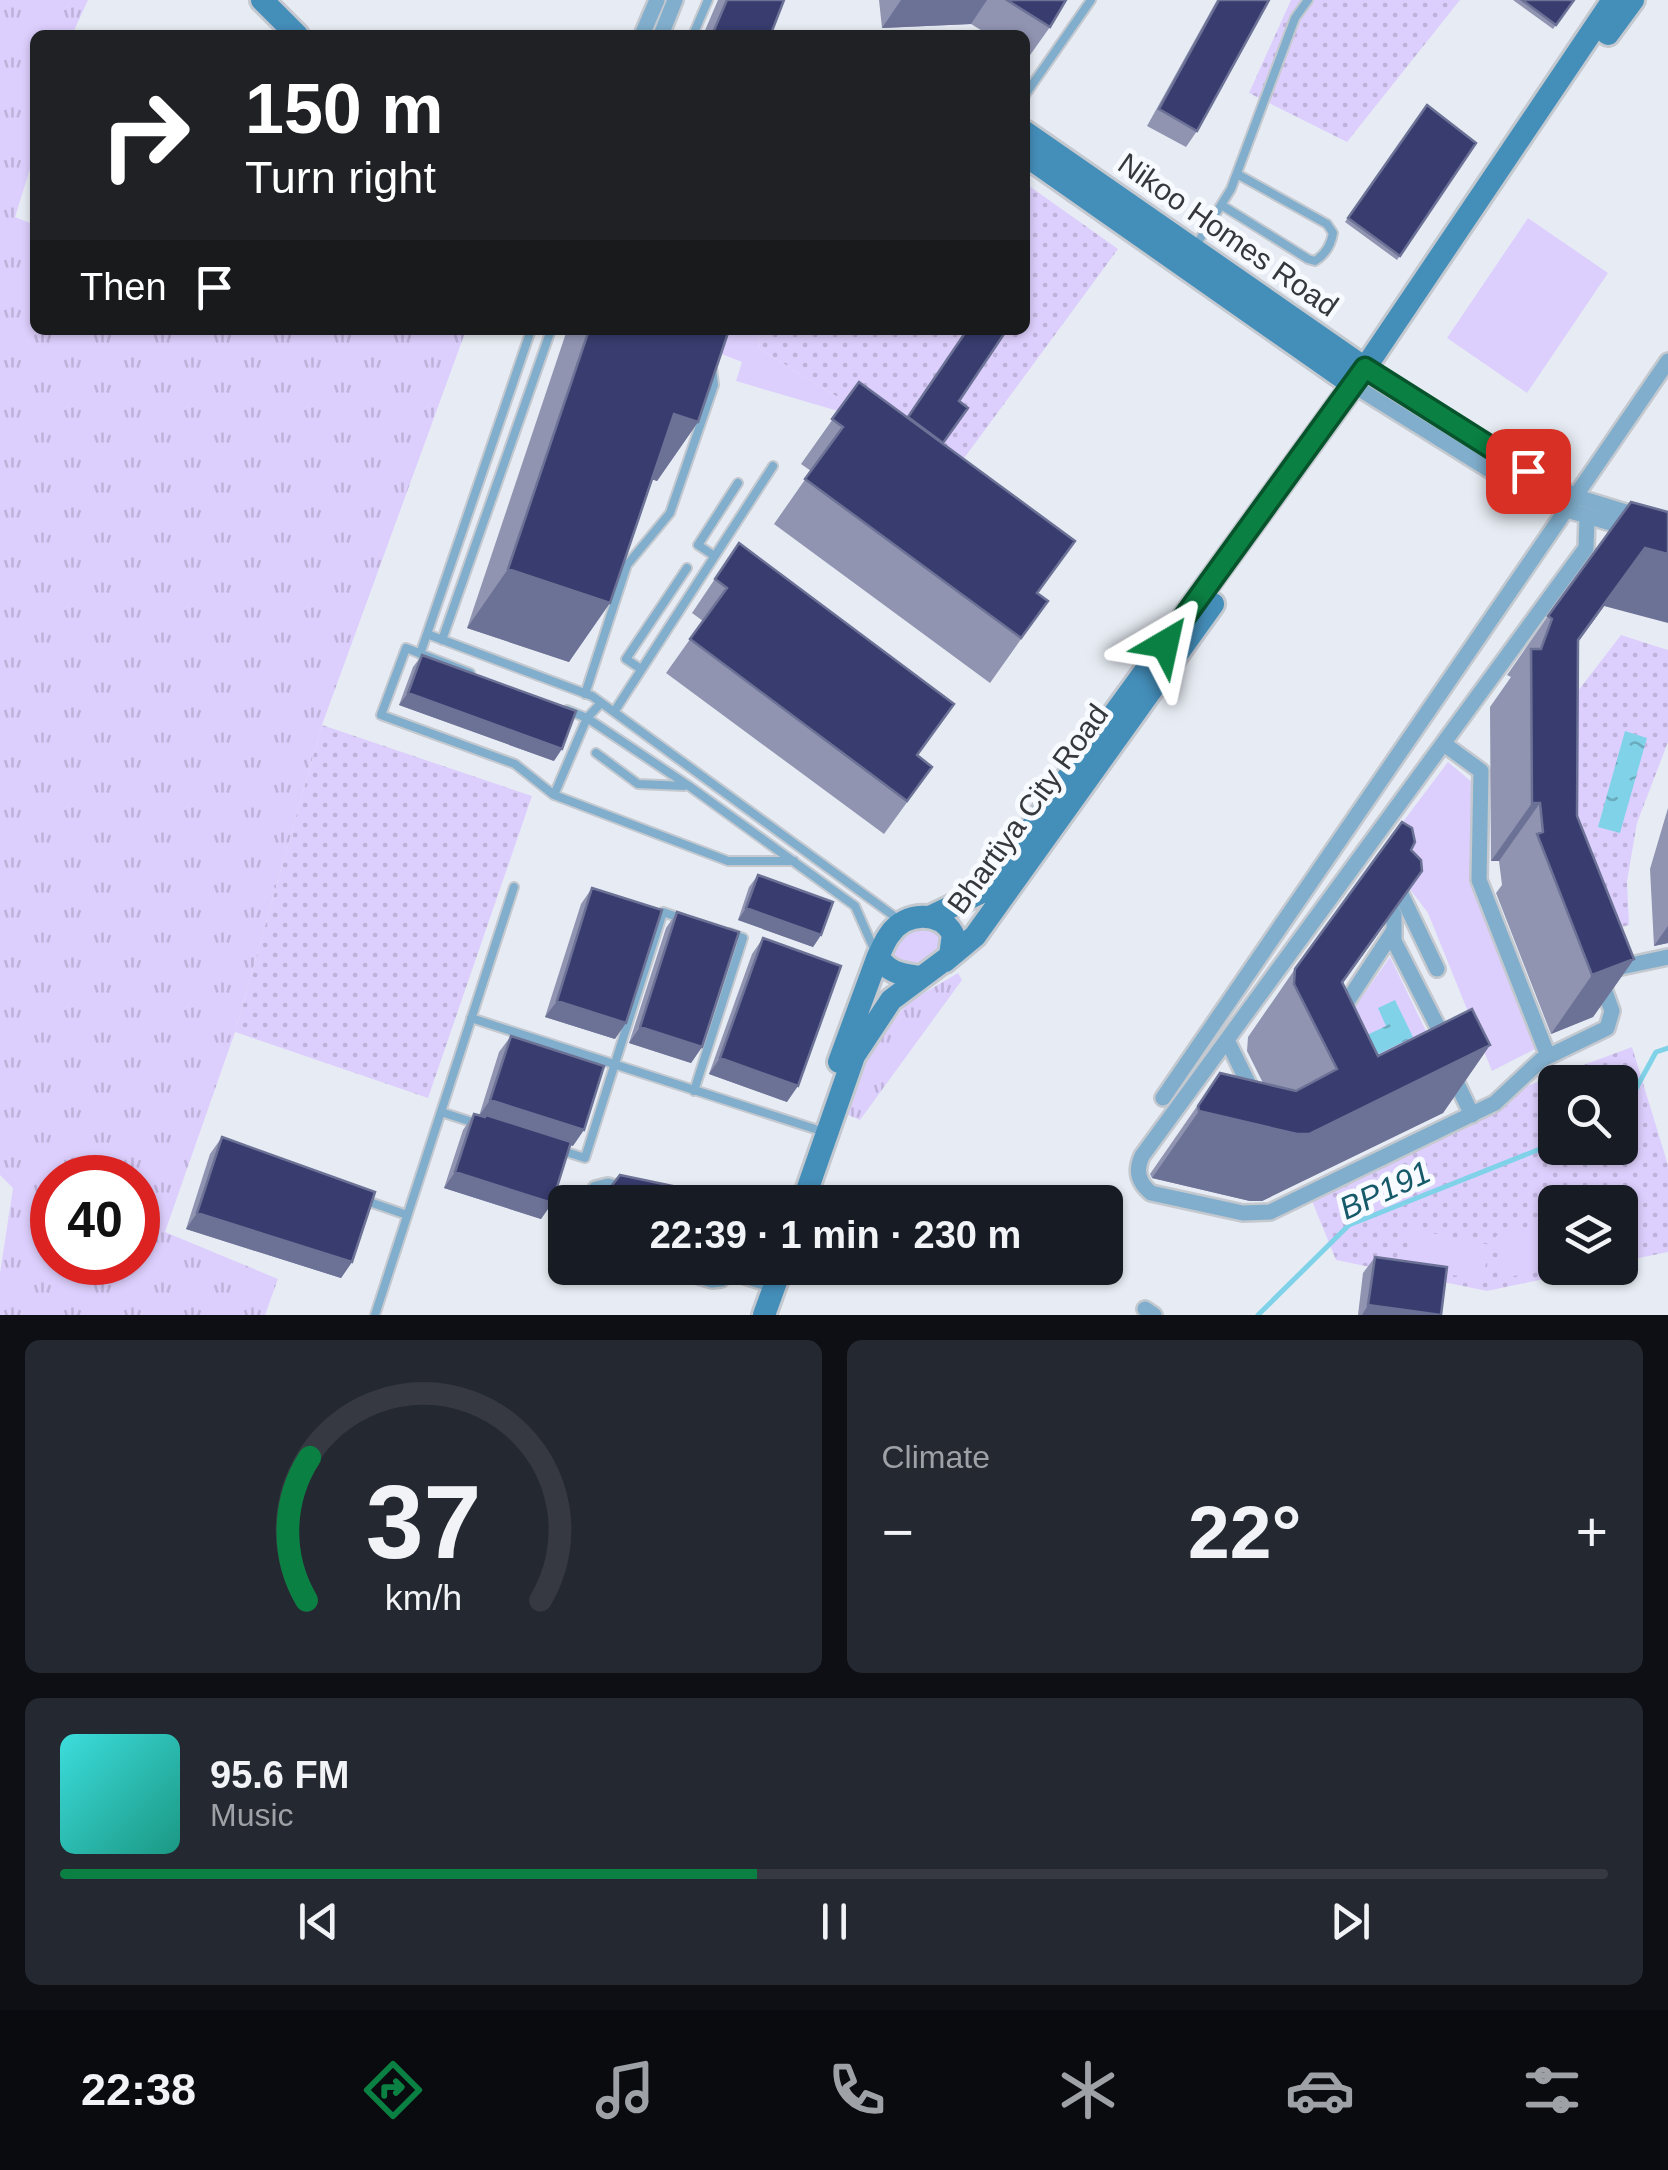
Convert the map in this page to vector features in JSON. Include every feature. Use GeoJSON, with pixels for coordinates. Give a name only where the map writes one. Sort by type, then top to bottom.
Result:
{"type":"FeatureCollection","features":[{"type":"Feature","properties":{"kind":"street"},"geometry":{"type":"LineString","coordinates":[[262,0],[293,30]]}},
{"type":"Feature","properties":{"kind":"street"},"geometry":{"type":"LineString","coordinates":[[644,30],[657,0]]}},
{"type":"Feature","properties":{"kind":"street"},"geometry":{"type":"LineString","coordinates":[[663,30],[675,0]]}},
{"type":"Feature","properties":{"kind":"street"},"geometry":{"type":"LineString","coordinates":[[1365,380],[1453,233],[1613,0]]}},
{"type":"Feature","properties":{"kind":"street"},"geometry":{"type":"LineString","coordinates":[[1365,380],[1632,0]]}},
{"type":"Feature","properties":{"kind":"street","name":"Nikoo Homes Road"},"geometry":{"type":"LineString","coordinates":[[1030,136],[1365,380]]}},
{"type":"Feature","properties":{"kind":"street","name":"Nikoo Homes Road"},"geometry":{"type":"LineString","coordinates":[[1030,157],[1190,256]]}},
{"type":"Feature","properties":{"kind":"street"},"geometry":{"type":"LineString","coordinates":[[1163,1098],[1668,361]]}},
{"type":"Feature","properties":{"kind":"street"},"geometry":{"type":"LineString","coordinates":[[1365,380],[1515,486],[1668,525]]}},
{"type":"Feature","properties":{"kind":"street"},"geometry":{"type":"LineString","coordinates":[[1365,380],[1528,471],[1587,516],[1668,540]]}},
{"type":"Feature","properties":{"kind":"street","name":"Bhartiya City Road"},"geometry":{"type":"LineString","coordinates":[[797,1185],[878,956],[891,931],[986,890],[1365,380]]}},
{"type":"Feature","properties":{"kind":"street","name":"Bhartiya City Road"},"geometry":{"type":"LineString","coordinates":[[809,1185],[854,1056],[891,1000],[975,936],[1365,380]]}},
{"type":"Feature","properties":{"kind":"street"},"geometry":{"type":"LineString","coordinates":[[1587,516],[1593,549],[1228,1040],[1172,1127],[1139,1163],[1139,1177],[1151,1194],[1252,1214],[1280,1208],[1496,1103],[1548,1056],[1607,1028],[1612,1011],[1604,989],[1611,972],[1668,957]]}},
{"type":"Feature","properties":{"kind":"street"},"geometry":{"type":"LineString","coordinates":[[1430,710],[1432,724],[1451,735],[1481,771],[1478,880],[1548,1056]]}},
{"type":"Feature","properties":{"kind":"street"},"geometry":{"type":"LineString","coordinates":[[1356,866],[1401,894],[1437,969]]}},
{"type":"Feature","properties":{"kind":"street"},"geometry":{"type":"LineString","coordinates":[[1380,882],[1394,914],[1394,941],[1443,1036],[1440,1050],[1472,1114]]}},
{"type":"Feature","properties":{"kind":"street","name":"Bhartiya City Road"},"geometry":{"type":"LineString","coordinates":[[932,916],[945,922],[953,934],[953,949],[945,962]]}},
{"type":"Feature","properties":{"kind":"street"},"geometry":{"type":"LineString","coordinates":[[1332,1025],[1394,930]]}},
{"type":"Feature","properties":{"kind":"street"},"geometry":{"type":"LineString","coordinates":[[878,956],[883,966],[894,972],[919,977]]}},
{"type":"Feature","properties":{"kind":"street"},"geometry":{"type":"LineString","coordinates":[[1228,1040],[1264,1116]]}},
{"type":"Feature","properties":{"kind":"street"},"geometry":{"type":"LineString","coordinates":[[1425,1058],[1440,1050]]}},
{"type":"Feature","properties":{"kind":"street"},"geometry":{"type":"LineString","coordinates":[[754,1315],[766,1285]]}},
{"type":"Feature","properties":{"kind":"street"},"geometry":{"type":"LineString","coordinates":[[764,1315],[769,1285]]}},
{"type":"Feature","properties":{"kind":"lane"},"geometry":{"type":"LineString","coordinates":[[695,30],[708,0]]}},
{"type":"Feature","properties":{"kind":"lane"},"geometry":{"type":"LineString","coordinates":[[1030,87],[1091,0]]}},
{"type":"Feature","properties":{"kind":"lane"},"geometry":{"type":"LineString","coordinates":[[1190,256],[1223,206],[1294,18],[1308,0]]}},
{"type":"Feature","properties":{"kind":"lane"},"geometry":{"type":"LineString","coordinates":[[1223,206],[1308,259],[1315,261],[1324,256],[1332,241],[1334,233],[1327,224],[1237,174]]}},
{"type":"Feature","properties":{"kind":"lane"},"geometry":{"type":"LineString","coordinates":[[420,654],[529,335]]}},
{"type":"Feature","properties":{"kind":"lane"},"geometry":{"type":"LineString","coordinates":[[442,640],[549,335]]}},
{"type":"Feature","properties":{"kind":"lane"},"geometry":{"type":"LineString","coordinates":[[584,694],[627,565],[670,513],[714,384],[706,358]]}},
{"type":"Feature","properties":{"kind":"lane"},"geometry":{"type":"LineString","coordinates":[[614,712],[773,466]]}},
{"type":"Feature","properties":{"kind":"lane"},"geometry":{"type":"LineString","coordinates":[[713,554],[698,545],[738,483]]}},
{"type":"Feature","properties":{"kind":"lane"},"geometry":{"type":"LineString","coordinates":[[641,669],[626,659],[687,568]]}},
{"type":"Feature","properties":{"kind":"lane"},"geometry":{"type":"LineString","coordinates":[[427,634],[601,703],[903,923]]}},
{"type":"Feature","properties":{"kind":"lane"},"geometry":{"type":"LineString","coordinates":[[476,675],[406,648],[381,715],[514,764],[554,794],[728,861],[794,861]]}},
{"type":"Feature","properties":{"kind":"lane"},"geometry":{"type":"LineString","coordinates":[[554,794],[587,718],[601,703]]}},
{"type":"Feature","properties":{"kind":"lane"},"geometry":{"type":"LineString","coordinates":[[550,704],[587,718],[855,906],[878,956]]}},
{"type":"Feature","properties":{"kind":"lane"},"geometry":{"type":"LineString","coordinates":[[596,753],[638,784],[689,786]]}},
{"type":"Feature","properties":{"kind":"lane"},"geometry":{"type":"LineString","coordinates":[[375,1315],[514,888]]}},
{"type":"Feature","properties":{"kind":"lane"},"geometry":{"type":"LineString","coordinates":[[549,1147],[585,1158],[662,912],[694,922]]}},
{"type":"Feature","properties":{"kind":"lane"},"geometry":{"type":"LineString","coordinates":[[694,1091],[743,938],[711,928]]}},
{"type":"Feature","properties":{"kind":"lane"},"geometry":{"type":"LineString","coordinates":[[472,1018],[815,1129]]}},
{"type":"Feature","properties":{"kind":"lane"},"geometry":{"type":"LineString","coordinates":[[441,1112],[477,1124]]}},
{"type":"Feature","properties":{"kind":"lane"},"geometry":{"type":"LineString","coordinates":[[356,1197],[408,1215]]}},
{"type":"Feature","properties":{"kind":"green space"},"geometry":{"type":"Polygon","coordinates":[[[0,0],[88,0],[74,30],[30,30],[30,169],[15,217],[30,223],[30,335],[464,335],[322,725],[235,1032],[165,1232],[278,1279],[265,1315],[0,1315],[0,1273],[13,1188],[0,1175],[0,0]]]}},
{"type":"Feature","properties":{"kind":"green space"},"geometry":{"type":"Polygon","coordinates":[[[1291,0],[1460,0],[1347,142],[1249,93],[1291,0]]]}},
{"type":"Feature","properties":{"kind":"green space"},"geometry":{"type":"Polygon","coordinates":[[[1030,187],[1118,249],[951,476],[879,423],[760,349],[759,335],[1030,335],[1030,187]]]}},
{"type":"Feature","properties":{"kind":"green space"},"geometry":{"type":"Polygon","coordinates":[[[1528,218],[1608,273],[1527,393],[1447,338],[1528,218]]]}},
{"type":"Feature","properties":{"kind":"green space"},"geometry":{"type":"Polygon","coordinates":[[[673,335],[759,335],[760,349],[879,423],[736,381],[742,362],[673,335]]]}},
{"type":"Feature","properties":{"kind":"green space"},"geometry":{"type":"Polygon","coordinates":[[[1621,635],[1668,650],[1668,742],[1637,823],[1627,881],[1629,925],[1587,937],[1564,709],[1621,635]]]}},
{"type":"Feature","properties":{"kind":"green space"},"geometry":{"type":"Polygon","coordinates":[[[322,725],[532,796],[428,1098],[235,1032],[322,725]]]}},
{"type":"Feature","properties":{"kind":"green space"},"geometry":{"type":"Polygon","coordinates":[[[1448,762],[1473,783],[1471,878],[1537,1048],[1492,1071],[1428,913],[1381,851],[1448,762]]]}},
{"type":"Feature","properties":{"kind":"green space"},"geometry":{"type":"Polygon","coordinates":[[[936,924],[947,940],[932,957],[899,964],[890,956],[890,943],[908,928],[936,924]]]}},
{"type":"Feature","properties":{"kind":"green space"},"geometry":{"type":"Polygon","coordinates":[[[1390,957],[1428,1035],[1347,1078],[1329,1044],[1390,957]]]}},
{"type":"Feature","properties":{"kind":"green space"},"geometry":{"type":"Polygon","coordinates":[[[958,973],[962,980],[860,1120],[846,1114],[865,1060],[907,1003],[958,973]]]}},
{"type":"Feature","properties":{"kind":"green space"},"geometry":{"type":"Polygon","coordinates":[[[1632,1047],[1637,1065],[1583,1065],[1632,1047]]]}},
{"type":"Feature","properties":{"kind":"green space"},"geometry":{"type":"Polygon","coordinates":[[[1638,1067],[1668,1165],[1668,1252],[1638,1258],[1638,1185],[1538,1185],[1538,1280],[1487,1291],[1336,1260],[1312,1201],[1500,1107],[1513,1091],[1538,1082],[1538,1165],[1638,1165],[1638,1067]]]}},
{"type":"Feature","properties":{"kind":"green space"},"geometry":{"type":"Polygon","coordinates":[[[1538,1226],[1538,1270],[1506,1278],[1496,1236],[1538,1226]]]}},
{"type":"Feature","properties":{"kind":"green space"},"geometry":{"type":"Polygon","coordinates":[[[1412,1229],[1490,1245],[1482,1281],[1405,1265],[1412,1229]]]}},
{"type":"Feature","properties":{"kind":"water"},"geometry":{"type":"Polygon","coordinates":[[[1625,731],[1647,738],[1620,833],[1598,827],[1625,731]]]}},
{"type":"Feature","properties":{"kind":"water"},"geometry":{"type":"Polygon","coordinates":[[[1395,1000],[1413,1037],[1360,1063],[1350,1043],[1386,1026],[1378,1008],[1395,1000]]]}},
{"type":"Feature","properties":{"kind":"building"},"geometry":{"type":"Polygon","coordinates":[[[727,0],[784,0],[772,30],[714,30],[727,0]]]}},
{"type":"Feature","properties":{"kind":"building"},"geometry":{"type":"Polygon","coordinates":[[[1007,0],[1066,0],[1050,27],[1007,0]]]}},
{"type":"Feature","properties":{"kind":"building"},"geometry":{"type":"Polygon","coordinates":[[[1219,0],[1269,0],[1197,131],[1159,109],[1219,0]]]}},
{"type":"Feature","properties":{"kind":"building"},"geometry":{"type":"Polygon","coordinates":[[[1522,0],[1574,0],[1556,25],[1522,0]]]}},
{"type":"Feature","properties":{"kind":"building"},"geometry":{"type":"Polygon","coordinates":[[[1427,105],[1476,143],[1400,256],[1348,218],[1427,105]]]}},
{"type":"Feature","properties":{"kind":"building"},"geometry":{"type":"Polygon","coordinates":[[[587,335],[727,335],[698,422],[674,414],[610,603],[508,569],[587,335]]]}},
{"type":"Feature","properties":{"kind":"building"},"geometry":{"type":"Polygon","coordinates":[[[964,335],[1003,335],[959,401],[968,408],[943,443],[908,417],[964,335]]]}},
{"type":"Feature","properties":{"kind":"building"},"geometry":{"type":"Polygon","coordinates":[[[859,382],[1075,541],[1037,593],[1048,601],[1021,638],[805,479],[843,427],[832,419],[859,382]]]}},
{"type":"Feature","properties":{"kind":"building"},"geometry":{"type":"Polygon","coordinates":[[[1631,502],[1668,512],[1668,554],[1645,548],[1578,640],[1577,816],[1634,959],[1592,975],[1537,834],[1543,832],[1540,803],[1532,803],[1531,649],[1541,649],[1552,619],[1548,616],[1631,502]]]}},
{"type":"Feature","properties":{"kind":"building"},"geometry":{"type":"Polygon","coordinates":[[[739,543],[954,704],[917,755],[932,767],[907,801],[690,639],[727,588],[715,579],[739,543]]]}},
{"type":"Feature","properties":{"kind":"building"},"geometry":{"type":"Polygon","coordinates":[[[422,655],[576,711],[562,749],[408,693],[422,655]]]}},
{"type":"Feature","properties":{"kind":"building"},"geometry":{"type":"Polygon","coordinates":[[[1402,822],[1412,828],[1415,842],[1411,850],[1421,860],[1422,871],[1342,982],[1378,1056],[1472,1009],[1490,1045],[1309,1134],[1199,1111],[1198,1106],[1220,1073],[1296,1091],[1337,1069],[1294,984],[1295,969],[1402,822]]]}},
{"type":"Feature","properties":{"kind":"building"},"geometry":{"type":"Polygon","coordinates":[[[758,875],[833,902],[821,935],[746,908],[758,875]]]}},
{"type":"Feature","properties":{"kind":"building"},"geometry":{"type":"Polygon","coordinates":[[[592,888],[662,910],[626,1023],[557,1001],[592,888]]]}},
{"type":"Feature","properties":{"kind":"building"},"geometry":{"type":"Polygon","coordinates":[[[677,912],[739,932],[702,1047],[640,1027],[677,912]]]}},
{"type":"Feature","properties":{"kind":"building"},"geometry":{"type":"Polygon","coordinates":[[[763,938],[841,966],[798,1086],[720,1058],[763,938]]]}},
{"type":"Feature","properties":{"kind":"building"},"geometry":{"type":"Polygon","coordinates":[[[511,1036],[604,1066],[584,1130],[490,1100],[511,1036]]]}},
{"type":"Feature","properties":{"kind":"building"},"geometry":{"type":"Polygon","coordinates":[[[474,1114],[571,1142],[558,1185],[548,1185],[548,1202],[455,1172],[474,1114]]]}},
{"type":"Feature","properties":{"kind":"building"},"geometry":{"type":"Polygon","coordinates":[[[222,1137],[375,1192],[352,1262],[197,1213],[222,1137]]]}},
{"type":"Feature","properties":{"kind":"building"},"geometry":{"type":"Polygon","coordinates":[[[620,1175],[668,1185],[612,1185],[620,1175]]]}},
{"type":"Feature","properties":{"kind":"building"},"geometry":{"type":"Polygon","coordinates":[[[1375,1257],[1447,1267],[1441,1315],[1368,1305],[1375,1257]]]}},
{"type":"Feature","properties":{"kind":"waterway","name":"BP191"},"geometry":{"type":"LineString","coordinates":[[1638,1085],[1656,1052],[1668,1048]]}},
{"type":"Feature","properties":{"kind":"waterway","name":"BP191"},"geometry":{"type":"LineString","coordinates":[[1258,1315],[1349,1225],[1538,1150]]}},
{"type":"Feature","properties":{"kind":"route"},"geometry":{"type":"LineString","coordinates":[[1165,644],[1365,368],[1528,471]]}}]}
